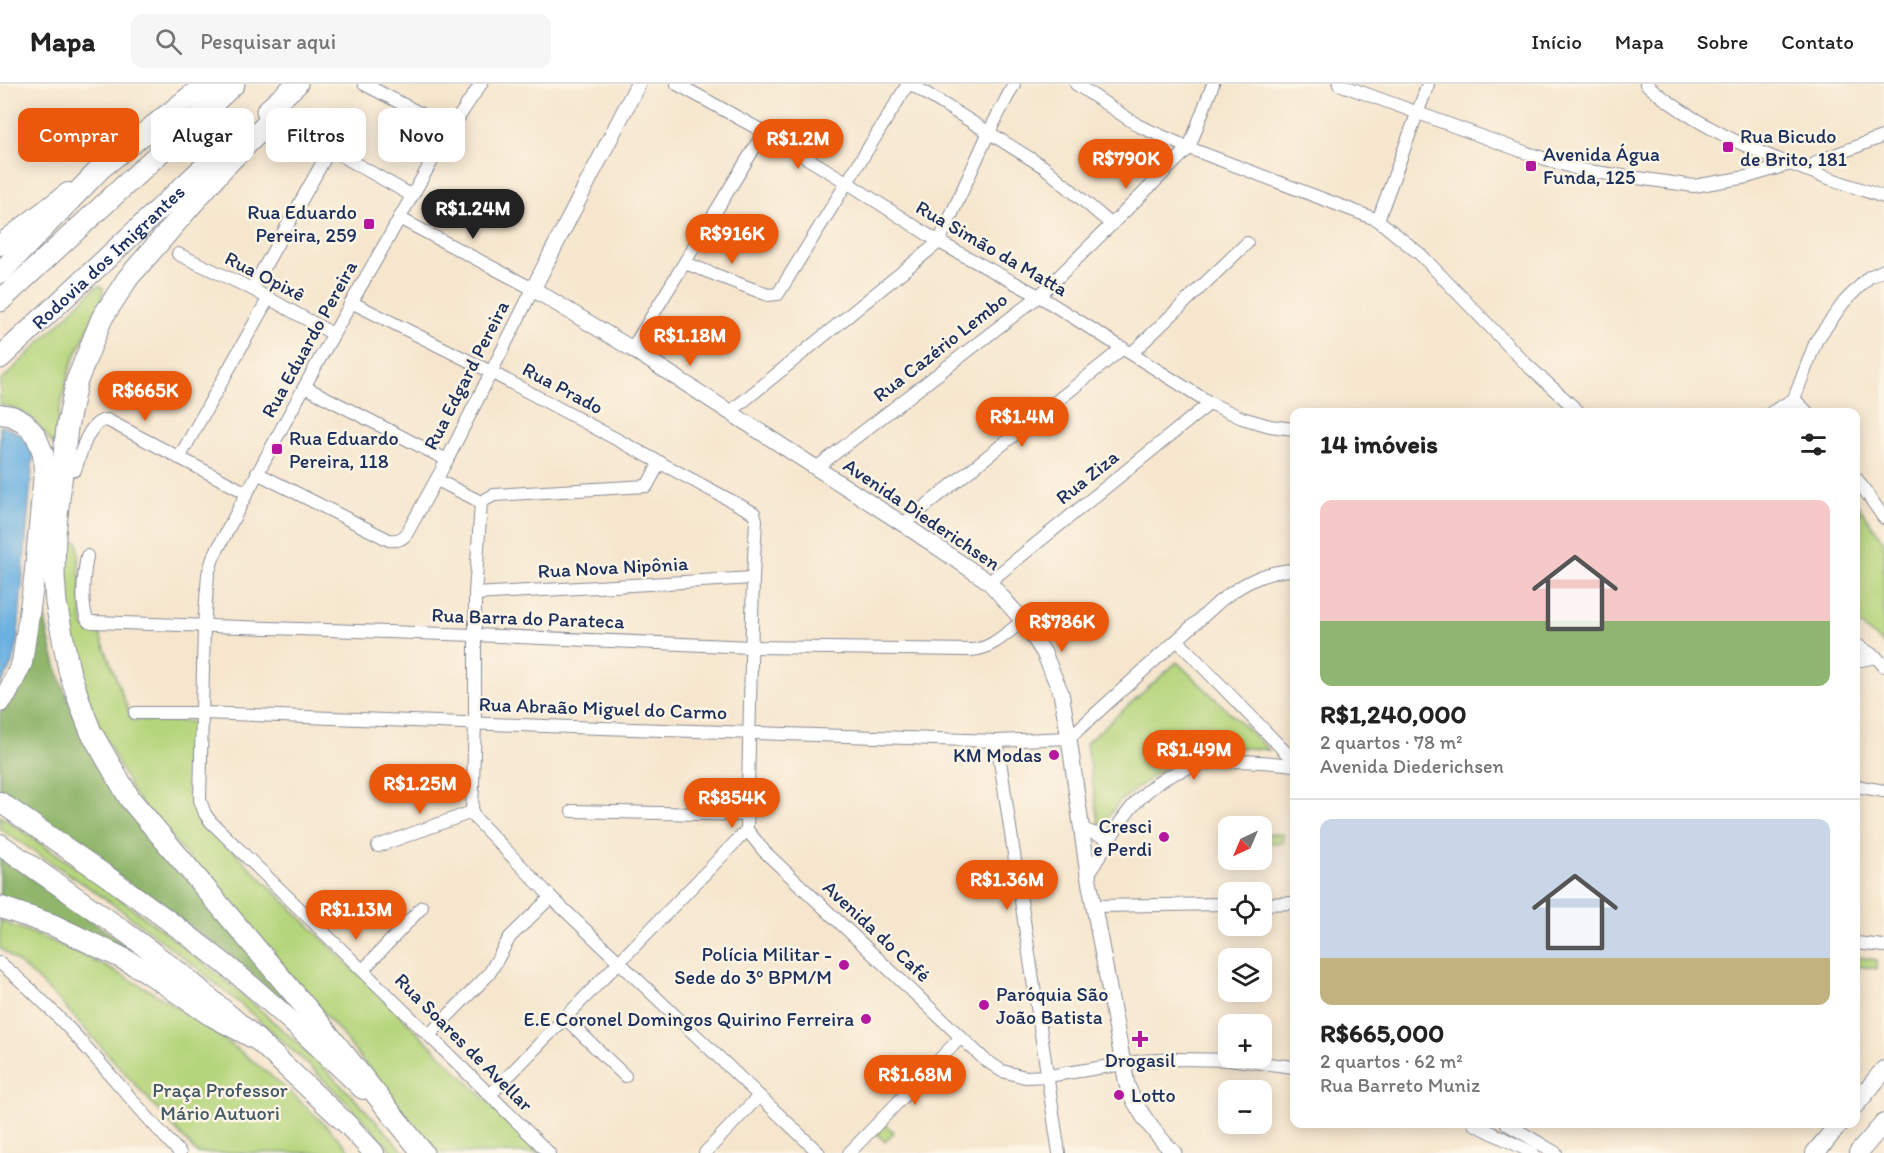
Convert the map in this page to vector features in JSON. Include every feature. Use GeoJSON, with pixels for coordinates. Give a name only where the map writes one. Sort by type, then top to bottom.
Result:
{"type":"FeatureCollection","features":[{"type":"Feature","properties":{"kind":"highway"},"geometry":{"type":"LineString","coordinates":[[0,245],[206,84]]}},
{"type":"Feature","properties":{"kind":"highway","name":"Rodovia dos Imigrantes"},"geometry":{"type":"LineString","coordinates":[[0,301],[234,84]]}},
{"type":"Feature","properties":{"kind":"highway","name":"Rodovia dos Imigrantes"},"geometry":{"type":"LineString","coordinates":[[0,358],[80,285],[198,171],[297,84]]}},
{"type":"Feature","properties":{"kind":"highway"},"geometry":{"type":"LineString","coordinates":[[276,103],[266,125],[225,166],[128,278],[115,295],[98,327],[76,383],[67,428],[55,534],[56,603],[69,670],[82,710],[91,732],[130,799],[324,1029],[422,1153]]}},
{"type":"Feature","properties":{"kind":"highway"},"geometry":{"type":"LineString","coordinates":[[0,273],[101,168]]}},
{"type":"Feature","properties":{"kind":"highway"},"geometry":{"type":"LineString","coordinates":[[0,414],[12,416],[25,423],[36,436],[43,453],[44,473],[34,580],[22,663],[7,694],[0,702]]}},
{"type":"Feature","properties":{"kind":"highway"},"geometry":{"type":"LineString","coordinates":[[0,802],[182,931],[244,981],[302,1030],[365,1091],[422,1153]]}},
{"type":"Feature","properties":{"kind":"highway"},"geometry":{"type":"LineString","coordinates":[[0,844],[183,975],[256,1039],[348,1125],[374,1153]]}},
{"type":"Feature","properties":{"kind":"highway"},"geometry":{"type":"LineString","coordinates":[[0,906],[53,926],[118,956],[146,971],[209,1014],[256,1039]]}},
{"type":"Feature","properties":{"kind":"main road"},"geometry":{"type":"LineString","coordinates":[[1860,1099],[1884,1070]]}},
{"type":"Feature","properties":{"kind":"main road"},"geometry":{"type":"LineString","coordinates":[[1858,1153],[1884,1123]]}},
{"type":"Feature","properties":{"kind":"main road"},"geometry":{"type":"LineString","coordinates":[[1815,1153],[1836,1128]]}},
{"type":"Feature","properties":{"kind":"street"},"geometry":{"type":"LineString","coordinates":[[364,84],[410,108]]}},
{"type":"Feature","properties":{"kind":"street","name":"Rua Eduardo Pereira"},"geometry":{"type":"LineString","coordinates":[[464,108],[481,84]]}},
{"type":"Feature","properties":{"kind":"street","name":"Rua Edgard Pereira"},"geometry":{"type":"LineString","coordinates":[[257,473],[389,540],[400,540],[407,533],[437,480],[638,84]]}},
{"type":"Feature","properties":{"kind":"street","name":"Rua Simão da Matta"},"geometry":{"type":"LineString","coordinates":[[677,84],[764,132],[939,242],[1038,296],[1210,403],[1242,418],[1270,426],[1290,428]]}},
{"type":"Feature","properties":{"kind":"street"},"geometry":{"type":"LineString","coordinates":[[685,263],[768,295],[778,294],[909,84],[1052,173],[1112,225]]}},
{"type":"Feature","properties":{"kind":"street"},"geometry":{"type":"LineString","coordinates":[[730,412],[939,242],[989,132],[1014,84]]}},
{"type":"Feature","properties":{"kind":"street"},"geometry":{"type":"LineString","coordinates":[[1076,84],[1139,126],[1188,148],[1378,220],[1397,233],[1421,255],[1526,364],[1575,408]]}},
{"type":"Feature","properties":{"kind":"street","name":"Rua Cazério Lembo"},"geometry":{"type":"LineString","coordinates":[[816,468],[1038,296],[1112,225],[1188,148],[1213,84]]}},
{"type":"Feature","properties":{"kind":"street"},"geometry":{"type":"LineString","coordinates":[[1339,84],[1538,157],[1581,170],[1694,186],[1747,177],[1790,164]]}},
{"type":"Feature","properties":{"kind":"street"},"geometry":{"type":"LineString","coordinates":[[1378,220],[1428,84]]}},
{"type":"Feature","properties":{"kind":"street"},"geometry":{"type":"LineString","coordinates":[[1646,84],[1658,95],[1743,145],[1806,171],[1884,197]]}},
{"type":"Feature","properties":{"kind":"street"},"geometry":{"type":"LineString","coordinates":[[632,349],[764,132]]}},
{"type":"Feature","properties":{"kind":"street"},"geometry":{"type":"LineString","coordinates":[[1806,171],[1819,161],[1884,136]]}},
{"type":"Feature","properties":{"kind":"street"},"geometry":{"type":"LineString","coordinates":[[252,290],[323,162]]}},
{"type":"Feature","properties":{"kind":"street"},"geometry":{"type":"LineString","coordinates":[[353,162],[411,195]]}},
{"type":"Feature","properties":{"kind":"street","name":"Rua Eduardo Pereira"},"geometry":{"type":"LineString","coordinates":[[204,626],[208,574],[213,558],[333,334],[430,162]]}},
{"type":"Feature","properties":{"kind":"street","name":"Avenida Diederichsen"},"geometry":{"type":"LineString","coordinates":[[399,218],[533,289],[730,412],[989,582],[1023,621],[1044,653],[1061,693],[1088,875],[1127,1085],[1140,1113],[1174,1153]]}},
{"type":"Feature","properties":{"kind":"street"},"geometry":{"type":"LineString","coordinates":[[903,524],[1128,351],[1247,243]]}},
{"type":"Feature","properties":{"kind":"street","name":"Rua Opixê"},"geometry":{"type":"LineString","coordinates":[[178,254],[252,290],[333,334]]}},
{"type":"Feature","properties":{"kind":"street"},"geometry":{"type":"LineString","coordinates":[[1792,408],[1816,341],[1844,302],[1869,277],[1884,270]]}},
{"type":"Feature","properties":{"kind":"street"},"geometry":{"type":"LineString","coordinates":[[179,458],[268,299]]}},
{"type":"Feature","properties":{"kind":"street","name":"Rua Prado"},"geometry":{"type":"LineString","coordinates":[[351,302],[491,372],[754,513],[756,520],[753,578]]}},
{"type":"Feature","properties":{"kind":"street"},"geometry":{"type":"LineString","coordinates":[[304,387],[447,460]]}},
{"type":"Feature","properties":{"kind":"street"},"geometry":{"type":"LineString","coordinates":[[1779,408],[1794,399]]}},
{"type":"Feature","properties":{"kind":"street"},"geometry":{"type":"LineString","coordinates":[[1794,399],[1803,408]]}},
{"type":"Feature","properties":{"kind":"street","name":"Rua Ziza"},"geometry":{"type":"LineString","coordinates":[[989,582],[1210,403]]}},
{"type":"Feature","properties":{"kind":"street"},"geometry":{"type":"LineString","coordinates":[[75,470],[90,432],[97,423],[104,419],[247,493]]}},
{"type":"Feature","properties":{"kind":"street"},"geometry":{"type":"LineString","coordinates":[[481,502],[494,495],[647,486],[660,462]]}},
{"type":"Feature","properties":{"kind":"street"},"geometry":{"type":"LineString","coordinates":[[437,480],[481,502]]}},
{"type":"Feature","properties":{"kind":"street"},"geometry":{"type":"LineString","coordinates":[[1860,484],[1884,518]]}},
{"type":"Feature","properties":{"kind":"street"},"geometry":{"type":"LineString","coordinates":[[481,502],[475,594],[472,812],[476,819],[551,897],[819,1153]]}},
{"type":"Feature","properties":{"kind":"street","name":"Rua Barra do Parateca"},"geometry":{"type":"LineString","coordinates":[[87,556],[84,577],[85,610],[88,621],[93,622],[751,647],[981,650],[989,647],[1023,621]]}},
{"type":"Feature","properties":{"kind":"street"},"geometry":{"type":"LineString","coordinates":[[1069,738],[1220,601],[1240,586],[1260,576],[1290,571]]}},
{"type":"Feature","properties":{"kind":"street"},"geometry":{"type":"LineString","coordinates":[[490,1095],[747,830],[753,578]]}},
{"type":"Feature","properties":{"kind":"street","name":"Rua Nova Nipônia"},"geometry":{"type":"LineString","coordinates":[[475,594],[753,578]]}},
{"type":"Feature","properties":{"kind":"street","name":"Rua Soares de Avellar"},"geometry":{"type":"LineString","coordinates":[[204,626],[200,793],[201,807],[205,814],[549,1153]]}},
{"type":"Feature","properties":{"kind":"street"},"geometry":{"type":"LineString","coordinates":[[1178,641],[1290,759]]}},
{"type":"Feature","properties":{"kind":"street"},"geometry":{"type":"LineString","coordinates":[[1860,647],[1880,662]]}},
{"type":"Feature","properties":{"kind":"street"},"geometry":{"type":"LineString","coordinates":[[1860,661],[1880,662]]}},
{"type":"Feature","properties":{"kind":"street","name":"Rua Abraão Miguel do Carmo"},"geometry":{"type":"LineString","coordinates":[[135,713],[203,713],[997,741],[1069,738]]}},
{"type":"Feature","properties":{"kind":"street"},"geometry":{"type":"LineString","coordinates":[[997,741],[1059,1153]]}},
{"type":"Feature","properties":{"kind":"street"},"geometry":{"type":"LineString","coordinates":[[1088,875],[1123,818],[1140,797],[1166,776],[1196,764],[1218,761],[1290,763]]}},
{"type":"Feature","properties":{"kind":"street"},"geometry":{"type":"LineString","coordinates":[[1860,787],[1884,790]]}},
{"type":"Feature","properties":{"kind":"street"},"geometry":{"type":"LineString","coordinates":[[572,811],[746,815]]}},
{"type":"Feature","properties":{"kind":"street"},"geometry":{"type":"LineString","coordinates":[[378,846],[472,812]]}},
{"type":"Feature","properties":{"kind":"street"},"geometry":{"type":"LineString","coordinates":[[1082,829],[1110,839]]}},
{"type":"Feature","properties":{"kind":"street","name":"Avenida do Café"},"geometry":{"type":"LineString","coordinates":[[747,830],[771,857],[984,1059],[1002,1071],[1025,1077],[1048,1077],[1123,1064],[1178,1059],[1236,1060],[1290,1067]]}},
{"type":"Feature","properties":{"kind":"street"},"geometry":{"type":"LineString","coordinates":[[429,1035],[489,974],[510,937],[551,897]]}},
{"type":"Feature","properties":{"kind":"street"},"geometry":{"type":"LineString","coordinates":[[1272,904],[1290,903]]}},
{"type":"Feature","properties":{"kind":"street"},"geometry":{"type":"LineString","coordinates":[[1095,906],[1218,904]]}},
{"type":"Feature","properties":{"kind":"street"},"geometry":{"type":"LineString","coordinates":[[363,969],[422,907]]}},
{"type":"Feature","properties":{"kind":"street"},"geometry":{"type":"LineString","coordinates":[[1860,943],[1884,946]]}},
{"type":"Feature","properties":{"kind":"street"},"geometry":{"type":"LineString","coordinates":[[0,963],[25,983],[52,1011],[178,1152]]}},
{"type":"Feature","properties":{"kind":"street"},"geometry":{"type":"LineString","coordinates":[[565,1018],[625,1076]]}},
{"type":"Feature","properties":{"kind":"street"},"geometry":{"type":"LineString","coordinates":[[849,1153],[961,1037]]}},
{"type":"Feature","properties":{"kind":"street"},"geometry":{"type":"LineString","coordinates":[[705,1153],[759,1096]]}},
{"type":"Feature","properties":{"kind":"street"},"geometry":{"type":"LineString","coordinates":[[1482,1128],[1533,1153]]}},
{"type":"Feature","properties":{"kind":"street"},"geometry":{"type":"LineString","coordinates":[[1514,1128],[1556,1153]]}},
{"type":"Feature","properties":{"kind":"green space"},"geometry":{"type":"Polygon","coordinates":[[[96,287],[103,288],[102,299],[71,365],[58,417],[54,446],[32,419],[18,410],[0,405],[0,382],[96,287]]]}},
{"type":"Feature","properties":{"kind":"green space"},"geometry":{"type":"Polygon","coordinates":[[[1860,509],[1884,542],[1884,644],[1860,625],[1860,509]]]}},
{"type":"Feature","properties":{"kind":"green space"},"geometry":{"type":"Polygon","coordinates":[[[64,538],[78,542],[83,627],[98,630],[132,720],[197,722],[194,798],[195,809],[201,819],[540,1153],[435,1153],[335,1026],[134,795],[90,707],[70,635],[64,587],[64,538]]]}},
{"type":"Feature","properties":{"kind":"green space"},"geometry":{"type":"Polygon","coordinates":[[[43,603],[57,670],[82,734],[310,1024],[224,950],[0,791],[0,713],[26,672],[43,603]]]}},
{"type":"Feature","properties":{"kind":"green space"},"geometry":{"type":"Polygon","coordinates":[[[1177,662],[1269,750],[1216,745],[1177,758],[1119,802],[1100,828],[1086,743],[1177,662]]]}},
{"type":"Feature","properties":{"kind":"green space"},"geometry":{"type":"Polygon","coordinates":[[[0,816],[109,891],[214,971],[313,1058],[405,1153],[394,1153],[297,1054],[155,935],[0,829],[0,816]]]}},
{"type":"Feature","properties":{"kind":"green space"},"geometry":{"type":"Polygon","coordinates":[[[1272,834],[1283,834],[1283,843],[1272,843],[1272,834]]]}},
{"type":"Feature","properties":{"kind":"green space"},"geometry":{"type":"Polygon","coordinates":[[[0,856],[157,967],[0,898],[0,856]]]}},
{"type":"Feature","properties":{"kind":"green space","name":"Praça Professor Mário Autuori"},"geometry":{"type":"Polygon","coordinates":[[[0,921],[50,940],[98,963],[190,1016],[275,1080],[353,1153],[197,1153],[59,1000],[0,948],[0,921]]]}},
{"type":"Feature","properties":{"kind":"green space"},"geometry":{"type":"Polygon","coordinates":[[[1860,958],[1877,960],[1877,969],[1860,967],[1860,958]]]}},
{"type":"Feature","properties":{"kind":"green space"},"geometry":{"type":"Polygon","coordinates":[[[885,1124],[894,1133],[885,1142],[877,1133],[885,1124]]]}},
{"type":"Feature","properties":{"kind":"water"},"geometry":{"type":"Polygon","coordinates":[[[0,426],[21,436],[33,456],[17,644],[11,665],[0,685],[0,426]]]}},
{"type":"Feature","properties":{"kind":"place","name":"Rua Bicudo de Brito, 181"},"geometry":{"type":"Point","coordinates":[1728,147]}},
{"type":"Feature","properties":{"kind":"place","name":"Avenida Água Funda, 125"},"geometry":{"type":"Point","coordinates":[1531,166]}},
{"type":"Feature","properties":{"kind":"place","name":"Rua Eduardo Pereira, 259"},"geometry":{"type":"Point","coordinates":[369,224]}},
{"type":"Feature","properties":{"kind":"place","name":"Rua Eduardo Pereira, 118"},"geometry":{"type":"Point","coordinates":[277,449]}},
{"type":"Feature","properties":{"kind":"place","name":"KM Modas"},"geometry":{"type":"Point","coordinates":[1054,755]}},
{"type":"Feature","properties":{"kind":"place","name":"Cresci e Perdi"},"geometry":{"type":"Point","coordinates":[1164,837]}},
{"type":"Feature","properties":{"kind":"place","name":"Polícia Militar - Sede do 3º BPM/M"},"geometry":{"type":"Point","coordinates":[844,965]}},
{"type":"Feature","properties":{"kind":"place","name":"Paróquia São João Batista"},"geometry":{"type":"Point","coordinates":[984,1005]}},
{"type":"Feature","properties":{"kind":"place","name":"E.E Coronel Domingos Quirino Ferreira"},"geometry":{"type":"Point","coordinates":[866,1019]}},
{"type":"Feature","properties":{"kind":"place","name":"Drogasil"},"geometry":{"type":"Point","coordinates":[1140,1039]}},
{"type":"Feature","properties":{"kind":"place","name":"Lotto"},"geometry":{"type":"Point","coordinates":[1119,1095]}}]}
